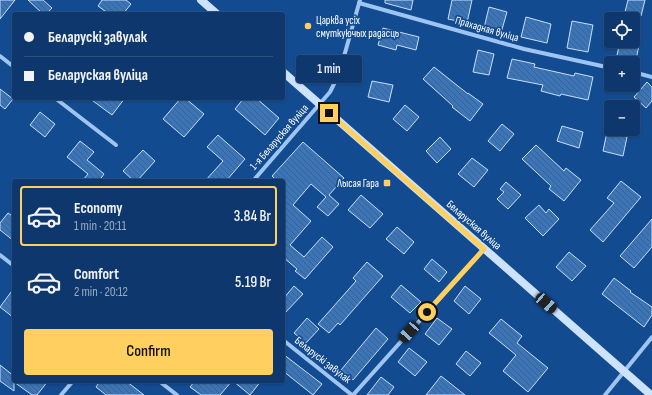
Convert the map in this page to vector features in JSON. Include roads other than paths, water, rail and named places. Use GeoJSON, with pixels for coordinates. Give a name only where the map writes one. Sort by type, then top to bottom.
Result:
{"type":"FeatureCollection","features":[{"type":"Feature","properties":{"kind":"main road"},"geometry":{"type":"LineString","coordinates":[[201,0],[215,12]]}},
{"type":"Feature","properties":{"kind":"main road","name":"Беларуская вуліца"},"geometry":{"type":"LineString","coordinates":[[285,74],[651,395]]}},
{"type":"Feature","properties":{"kind":"street","name":"Прахадная вуліца"},"geometry":{"type":"LineString","coordinates":[[360,2],[524,49],[604,66]]}},
{"type":"Feature","properties":{"kind":"street","name":"1-я Беларуская вуліца"},"geometry":{"type":"LineString","coordinates":[[255,179],[330,92],[339,74],[360,2]]}},
{"type":"Feature","properties":{"kind":"street"},"geometry":{"type":"LineString","coordinates":[[0,56],[12,65]]}},
{"type":"Feature","properties":{"kind":"street"},"geometry":{"type":"LineString","coordinates":[[640,73],[652,76]]}},
{"type":"Feature","properties":{"kind":"street"},"geometry":{"type":"LineString","coordinates":[[58,100],[116,144]]}},
{"type":"Feature","properties":{"kind":"street","name":"Беларускі завулак"},"geometry":{"type":"LineString","coordinates":[[285,342],[352,395],[484,249]]}},
{"type":"Feature","properties":{"kind":"street"},"geometry":{"type":"LineString","coordinates":[[0,255],[12,264]]}},
{"type":"Feature","properties":{"kind":"street"},"geometry":{"type":"LineString","coordinates":[[605,395],[652,337]]}},
{"type":"Feature","properties":{"kind":"street"},"geometry":{"type":"LineString","coordinates":[[61,395],[71,383]]}},
{"type":"Feature","properties":{"kind":"street"},"geometry":{"type":"LineString","coordinates":[[161,383],[176,395]]}},
{"type":"Feature","properties":{"kind":"place","name":"Царква усіх смуткуючых радасць"},"geometry":{"type":"Point","coordinates":[308,26]}},
{"type":"Feature","properties":{"kind":"place","name":"Лысая Гара"},"geometry":{"type":"Point","coordinates":[387,183]}}]}
